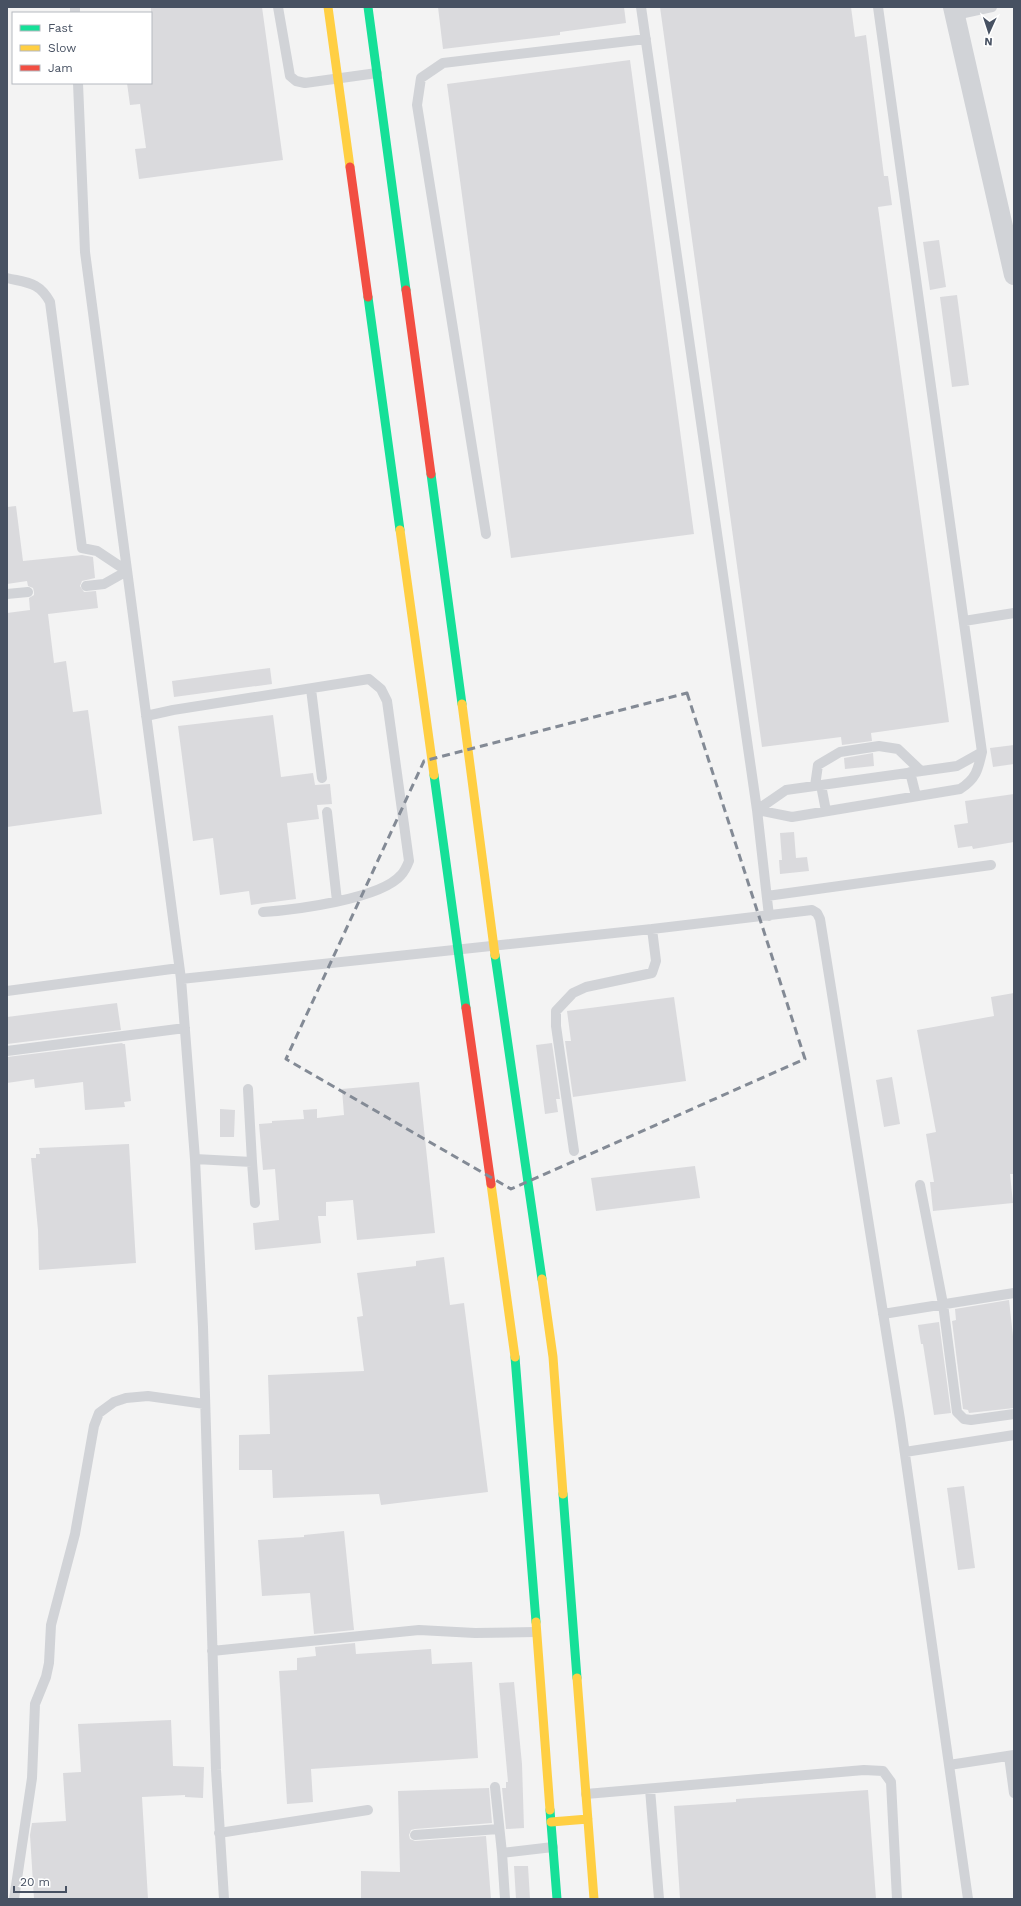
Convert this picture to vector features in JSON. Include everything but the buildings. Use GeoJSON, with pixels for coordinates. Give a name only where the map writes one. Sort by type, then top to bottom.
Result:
{"type":"FeatureCollection","features":[{"type":"Feature","properties":{"kind":"street"},"geometry":{"type":"LineString","coordinates":[[328,7],[517,1374],[557,1899]]}},
{"type":"Feature","properties":{"kind":"street"},"geometry":{"type":"LineString","coordinates":[[368,7],[494,945],[554,1356],[594,1899]]}},
{"type":"Feature","properties":{"kind":"street"},"geometry":{"type":"LineString","coordinates":[[954,11],[1014,276]]}},
{"type":"Feature","properties":{"kind":"street"},"geometry":{"type":"LineString","coordinates":[[551,1822],[588,1819]]}},
{"type":"Feature","properties":{"kind":"lane"},"geometry":{"type":"LineString","coordinates":[[278,7],[290,76],[296,81],[305,82],[377,73]]}},
{"type":"Feature","properties":{"kind":"lane"},"geometry":{"type":"LineString","coordinates":[[641,7],[756,810],[769,916]]}},
{"type":"Feature","properties":{"kind":"lane"},"geometry":{"type":"LineString","coordinates":[[756,810],[792,817],[960,789],[970,783],[978,770],[982,752],[878,7]]}},
{"type":"Feature","properties":{"kind":"lane"},"geometry":{"type":"LineString","coordinates":[[954,11],[992,7]]}},
{"type":"Feature","properties":{"kind":"lane"},"geometry":{"type":"LineString","coordinates":[[486,534],[417,105],[421,78],[443,63],[646,39]]}},
{"type":"Feature","properties":{"kind":"lane"},"geometry":{"type":"LineString","coordinates":[[78,84],[84,252],[181,979],[185,1028],[195,1159],[205,1404],[219,1833],[224,1899]]}},
{"type":"Feature","properties":{"kind":"lane"},"geometry":{"type":"LineString","coordinates":[[7,278],[35,284],[44,292],[50,302],[82,548],[97,551],[127,571]]}},
{"type":"Feature","properties":{"kind":"lane"},"geometry":{"type":"LineString","coordinates":[[86,586],[104,584],[127,571]]}},
{"type":"Feature","properties":{"kind":"lane"},"geometry":{"type":"LineString","coordinates":[[7,594],[28,592]]}},
{"type":"Feature","properties":{"kind":"lane"},"geometry":{"type":"LineString","coordinates":[[964,621],[1014,612]]}},
{"type":"Feature","properties":{"kind":"lane"},"geometry":{"type":"LineString","coordinates":[[146,716],[173,710],[369,679],[381,689],[387,701],[409,861],[401,875],[380,888],[337,901],[284,911],[263,912]]}},
{"type":"Feature","properties":{"kind":"lane"},"geometry":{"type":"LineString","coordinates":[[311,689],[322,778]]}},
{"type":"Feature","properties":{"kind":"lane"},"geometry":{"type":"LineString","coordinates":[[826,811],[818,785],[818,765],[840,752],[879,746],[898,749],[921,771]]}},
{"type":"Feature","properties":{"kind":"lane"},"geometry":{"type":"LineString","coordinates":[[756,810],[786,790],[957,766],[982,752]]}},
{"type":"Feature","properties":{"kind":"lane"},"geometry":{"type":"LineString","coordinates":[[910,772],[916,796]]}},
{"type":"Feature","properties":{"kind":"lane"},"geometry":{"type":"LineString","coordinates":[[326,812],[337,901]]}},
{"type":"Feature","properties":{"kind":"lane"},"geometry":{"type":"LineString","coordinates":[[767,896],[991,865]]}},
{"type":"Feature","properties":{"kind":"lane"},"geometry":{"type":"LineString","coordinates":[[181,979],[652,929],[812,910],[817,913],[820,919],[905,1452],[968,1899]]}},
{"type":"Feature","properties":{"kind":"lane"},"geometry":{"type":"LineString","coordinates":[[574,1151],[556,1026],[556,1011],[573,993],[586,987],[652,973],[656,961],[652,929]]}},
{"type":"Feature","properties":{"kind":"lane"},"geometry":{"type":"LineString","coordinates":[[7,992],[179,968]]}},
{"type":"Feature","properties":{"kind":"lane"},"geometry":{"type":"LineString","coordinates":[[7,1051],[185,1028]]}},
{"type":"Feature","properties":{"kind":"lane"},"geometry":{"type":"LineString","coordinates":[[248,1089],[255,1203]]}},
{"type":"Feature","properties":{"kind":"lane"},"geometry":{"type":"LineString","coordinates":[[195,1159],[252,1162]]}},
{"type":"Feature","properties":{"kind":"lane"},"geometry":{"type":"LineString","coordinates":[[920,1185],[943,1304],[957,1412],[964,1419],[971,1420],[1014,1414]]}},
{"type":"Feature","properties":{"kind":"lane"},"geometry":{"type":"LineString","coordinates":[[883,1314],[1014,1293]]}},
{"type":"Feature","properties":{"kind":"lane"},"geometry":{"type":"LineString","coordinates":[[14,1899],[32,1778],[35,1704],[46,1677],[49,1663],[51,1625],[75,1534],[94,1426],[99,1413],[114,1402],[126,1398],[148,1396],[205,1404]]}},
{"type":"Feature","properties":{"kind":"lane"},"geometry":{"type":"LineString","coordinates":[[905,1452],[1014,1435]]}},
{"type":"Feature","properties":{"kind":"lane"},"geometry":{"type":"LineString","coordinates":[[212,1651],[419,1630],[475,1633],[536,1632]]}},
{"type":"Feature","properties":{"kind":"lane"},"geometry":{"type":"LineString","coordinates":[[949,1765],[1011,1755],[1014,1793]]}},
{"type":"Feature","properties":{"kind":"lane"},"geometry":{"type":"LineString","coordinates":[[586,1794],[864,1770],[883,1771],[891,1782],[897,1899]]}},
{"type":"Feature","properties":{"kind":"lane"},"geometry":{"type":"LineString","coordinates":[[495,1787],[505,1899]]}},
{"type":"Feature","properties":{"kind":"lane"},"geometry":{"type":"LineString","coordinates":[[650,1789],[659,1899]]}},
{"type":"Feature","properties":{"kind":"lane"},"geometry":{"type":"LineString","coordinates":[[219,1833],[368,1810]]}},
{"type":"Feature","properties":{"kind":"lane"},"geometry":{"type":"LineString","coordinates":[[415,1835],[499,1830]]}},
{"type":"Feature","properties":{"kind":"lane"},"geometry":{"type":"LineString","coordinates":[[502,1854],[553,1847]]}},
{"type":"Feature","properties":{"kind":"highlighted area"},"geometry":{"type":"Polygon","coordinates":[[[687,693],[805,1059],[511,1189],[286,1059],[424,761],[687,693]]]}},
{"type":"Feature","properties":{"kind":"traffic: fast"},"geometry":{"type":"LineString","coordinates":[[368,7],[406,290]]}},
{"type":"Feature","properties":{"kind":"traffic: fast"},"geometry":{"type":"LineString","coordinates":[[368,297],[400,530]]}},
{"type":"Feature","properties":{"kind":"traffic: fast"},"geometry":{"type":"LineString","coordinates":[[431,474],[462,704]]}},
{"type":"Feature","properties":{"kind":"traffic: fast"},"geometry":{"type":"LineString","coordinates":[[434,775],[466,1008]]}},
{"type":"Feature","properties":{"kind":"traffic: fast"},"geometry":{"type":"LineString","coordinates":[[495,955],[542,1279]]}},
{"type":"Feature","properties":{"kind":"traffic: fast"},"geometry":{"type":"LineString","coordinates":[[515,1357],[536,1622]]}},
{"type":"Feature","properties":{"kind":"traffic: fast"},"geometry":{"type":"LineString","coordinates":[[563,1494],[577,1678]]}},
{"type":"Feature","properties":{"kind":"traffic: fast"},"geometry":{"type":"LineString","coordinates":[[550,1810],[557,1899]]}},
{"type":"Feature","properties":{"kind":"traffic: slow"},"geometry":{"type":"LineString","coordinates":[[328,7],[350,167]]}},
{"type":"Feature","properties":{"kind":"traffic: slow"},"geometry":{"type":"LineString","coordinates":[[400,530],[434,775]]}},
{"type":"Feature","properties":{"kind":"traffic: slow"},"geometry":{"type":"LineString","coordinates":[[462,704],[495,955]]}},
{"type":"Feature","properties":{"kind":"traffic: slow"},"geometry":{"type":"LineString","coordinates":[[491,1184],[515,1357]]}},
{"type":"Feature","properties":{"kind":"traffic: slow"},"geometry":{"type":"LineString","coordinates":[[542,1279],[553,1357],[563,1494]]}},
{"type":"Feature","properties":{"kind":"traffic: slow"},"geometry":{"type":"LineString","coordinates":[[536,1622],[550,1810]]}},
{"type":"Feature","properties":{"kind":"traffic: slow"},"geometry":{"type":"LineString","coordinates":[[577,1678],[594,1899]]}},
{"type":"Feature","properties":{"kind":"traffic: slow"},"geometry":{"type":"LineString","coordinates":[[551,1822],[588,1819]]}},
{"type":"Feature","properties":{"kind":"traffic: jam"},"geometry":{"type":"LineString","coordinates":[[350,167],[368,297]]}},
{"type":"Feature","properties":{"kind":"traffic: jam"},"geometry":{"type":"LineString","coordinates":[[406,290],[431,474]]}},
{"type":"Feature","properties":{"kind":"traffic: jam"},"geometry":{"type":"LineString","coordinates":[[466,1008],[491,1184]]}}]}
